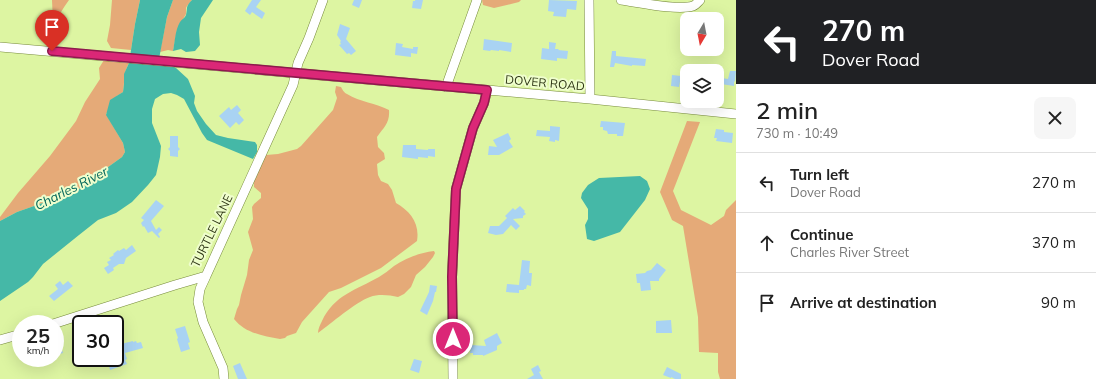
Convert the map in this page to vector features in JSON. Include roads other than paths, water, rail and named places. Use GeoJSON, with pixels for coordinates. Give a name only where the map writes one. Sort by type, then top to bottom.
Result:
{"type":"FeatureCollection","features":[{"type":"Feature","properties":{"kind":"street","name":"TURTLE LANE"},"geometry":{"type":"LineString","coordinates":[[64,320],[175,284],[206,276],[293,85],[298,63],[323,0]]}},
{"type":"Feature","properties":{"kind":"street"},"geometry":{"type":"LineString","coordinates":[[446,87],[477,0]]}},
{"type":"Feature","properties":{"kind":"street"},"geometry":{"type":"LineString","coordinates":[[589,0],[590,99]]}},
{"type":"Feature","properties":{"kind":"street"},"geometry":{"type":"LineString","coordinates":[[621,0],[681,8],[692,6],[700,0]]}},
{"type":"Feature","properties":{"kind":"street","name":"DOVER ROAD"},"geometry":{"type":"LineString","coordinates":[[0,46],[296,74],[590,99],[736,114]]}},
{"type":"Feature","properties":{"kind":"street"},"geometry":{"type":"LineString","coordinates":[[453,379],[452,277],[456,189],[473,128],[484,103],[487,90]]}},
{"type":"Feature","properties":{"kind":"street"},"geometry":{"type":"LineString","coordinates":[[206,276],[200,289],[198,302],[203,322],[223,368],[224,379]]}},
{"type":"Feature","properties":{"kind":"street"},"geometry":{"type":"LineString","coordinates":[[0,340],[12,337]]}},
{"type":"Feature","properties":{"kind":"water"},"geometry":{"type":"Polygon","coordinates":[[[140,0],[173,0],[167,17],[159,59],[176,68],[188,79],[195,96],[194,103],[197,111],[216,135],[255,142],[257,145],[257,152],[253,159],[207,140],[184,99],[171,93],[163,94],[155,99],[152,109],[152,123],[161,146],[156,175],[132,202],[116,213],[98,220],[43,264],[28,282],[0,301],[0,221],[17,212],[71,193],[83,187],[122,157],[125,152],[123,143],[106,115],[110,100],[123,92],[124,74],[129,63],[140,0]]]}},
{"type":"Feature","properties":{"kind":"water"},"geometry":{"type":"Polygon","coordinates":[[[192,0],[213,0],[201,18],[199,32],[200,45],[195,51],[186,52],[181,49],[173,51],[178,25],[186,16],[188,6],[192,0]]]}},
{"type":"Feature","properties":{"kind":"water"},"geometry":{"type":"Polygon","coordinates":[[[640,176],[647,181],[650,189],[645,200],[620,232],[594,241],[587,239],[585,225],[588,219],[588,209],[581,198],[582,193],[588,185],[599,178],[640,176]]]}},
{"type":"Feature","properties":{"kind":"water label","name":"Charles River"},"geometry":{"type":"Point","coordinates":[71,188]}}]}
